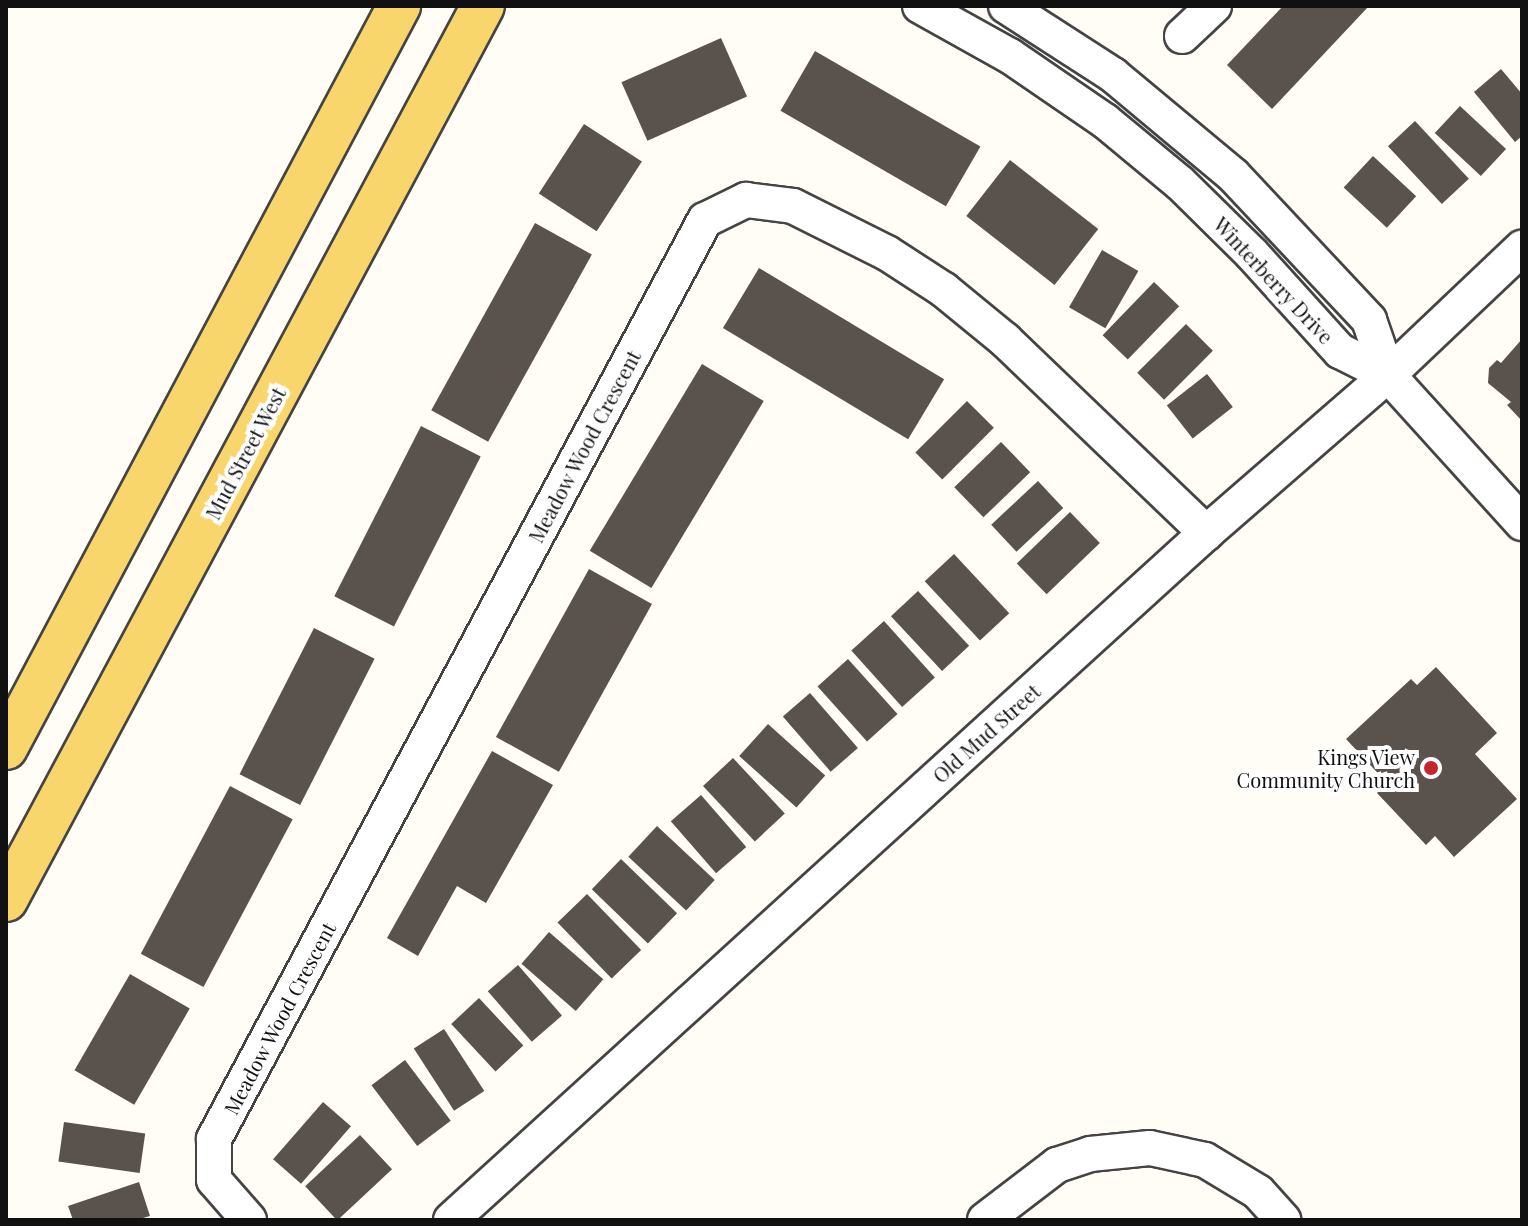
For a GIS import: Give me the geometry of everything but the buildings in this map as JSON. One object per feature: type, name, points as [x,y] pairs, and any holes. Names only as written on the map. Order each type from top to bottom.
[{"type":"main road","points":[[6,748],[399,6]]},
{"type":"main road","name":"Mud Street West","points":[[6,900],[483,6]]},
{"type":"street","name":"Winterberry Drive","points":[[920,6],[1010,56],[1105,121],[1180,183],[1252,254],[1340,351],[1388,375]]},
{"type":"street","name":"Winterberry Drive","points":[[1006,6],[1113,75],[1233,175],[1369,320],[1388,375]]},
{"type":"street","points":[[1182,36],[1214,6]]},
{"type":"street","name":"Meadow Wood Crescent","points":[[249,1220],[214,1180],[214,1139],[705,220],[746,200],[793,206],[887,253],[944,290],[1005,340],[1206,533]]},
{"type":"street","name":"Old Mud Street","points":[[451,1220],[1206,533],[1388,375],[1522,248]]},
{"type":"street","points":[[1388,375],[1522,523]]},
{"type":"street","points":[[985,1220],[1057,1165],[1090,1154],[1150,1148],[1205,1160],[1258,1192],[1283,1220]]},
{"type":"place","name":"Kings View Community Church","points":[[1431,768]]}]
